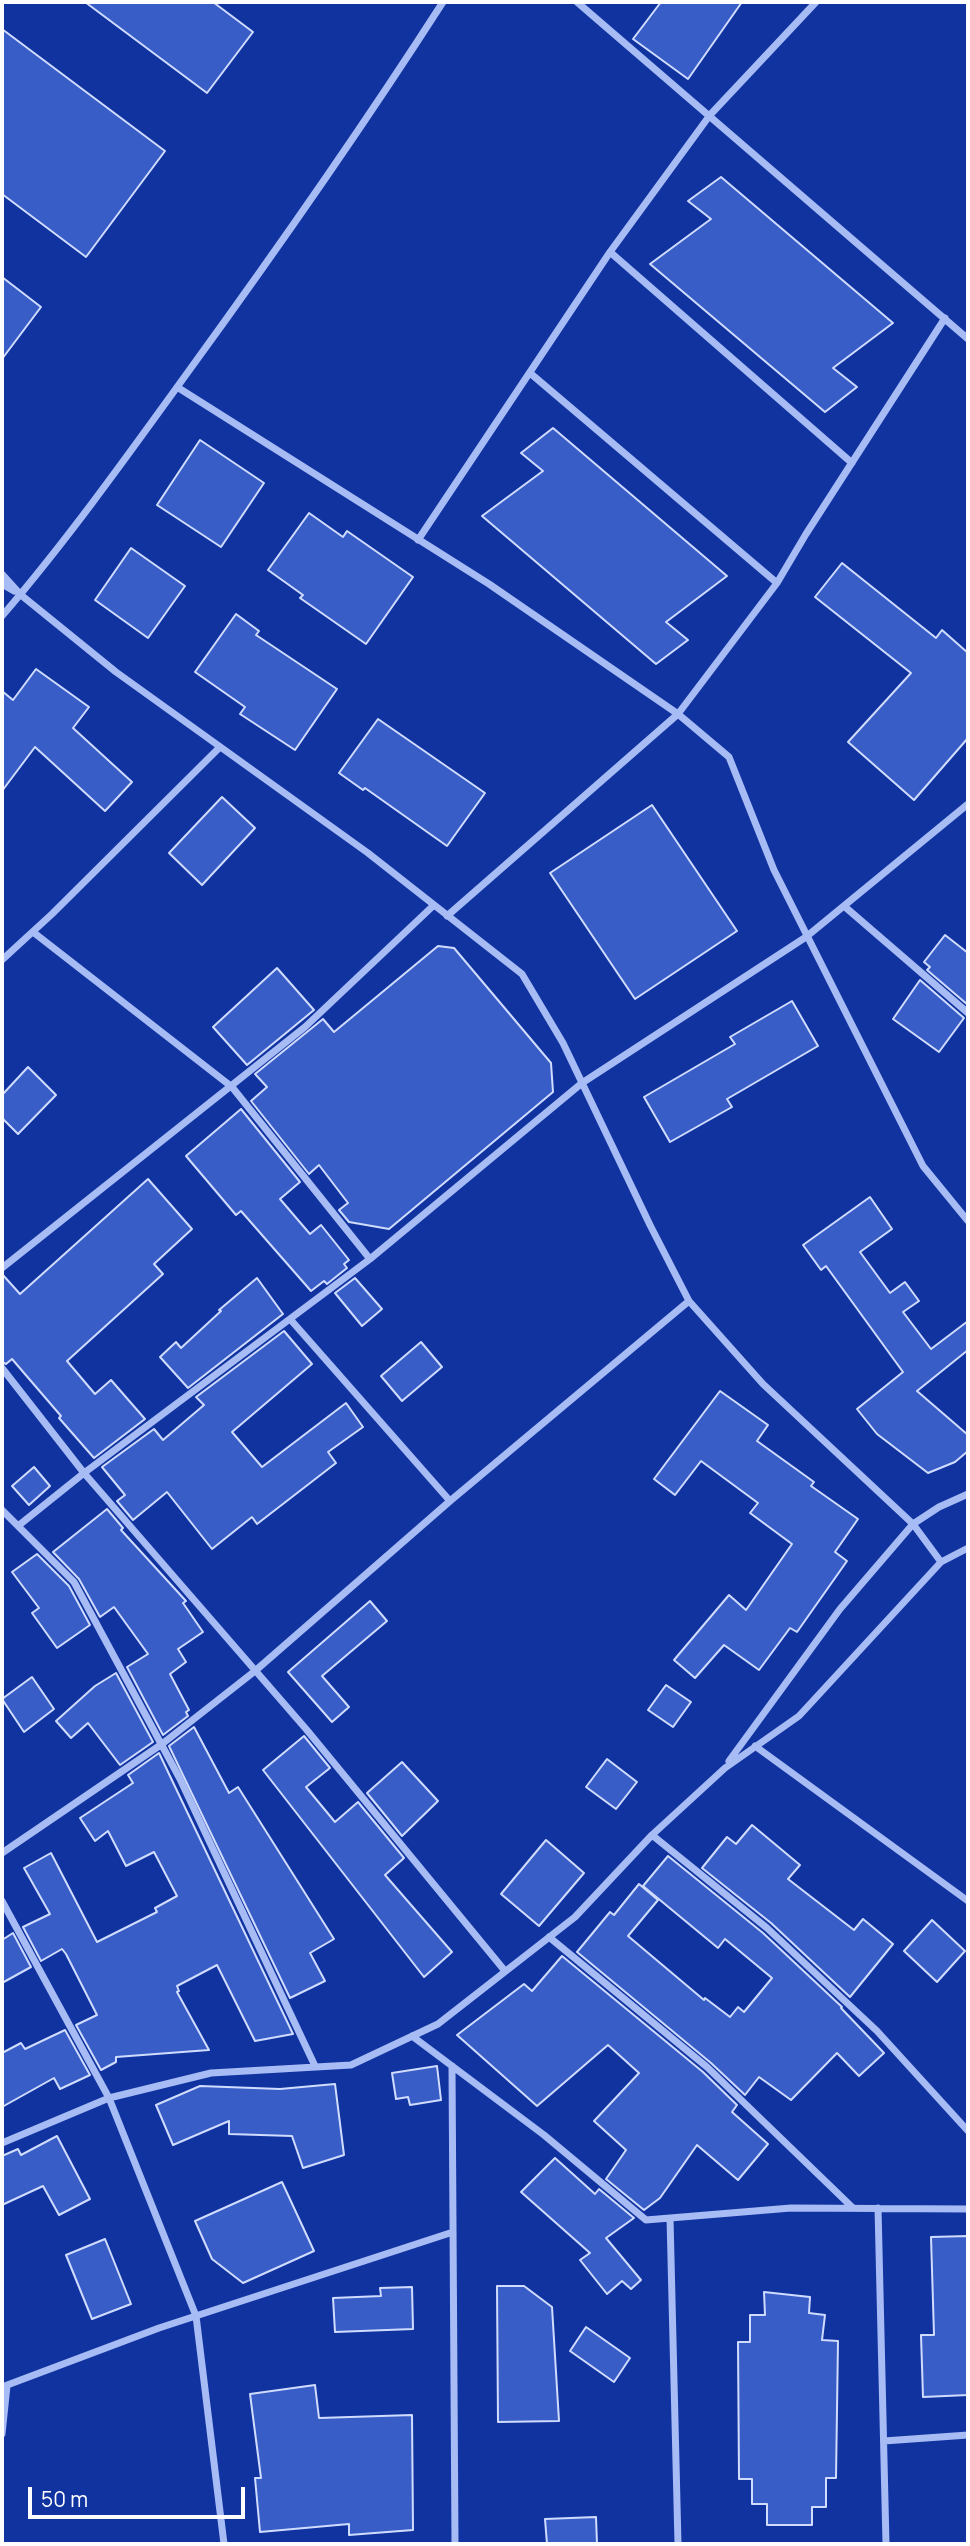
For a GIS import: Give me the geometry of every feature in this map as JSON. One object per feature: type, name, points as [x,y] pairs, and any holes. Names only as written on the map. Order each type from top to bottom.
[{"type":"street","points":[[2,617],[89,509],[254,281],[443,2]]},
{"type":"street","points":[[578,2],[968,339]]},
{"type":"street","points":[[418,540],[610,252],[710,115],[816,2]]},
{"type":"street","points":[[610,252],[852,463]]},
{"type":"street","points":[[447,916],[678,713],[777,583],[945,318]]},
{"type":"street","points":[[530,373],[777,583]]},
{"type":"street","points":[[177,387],[489,584],[678,713],[729,757],[774,870],[923,1166],[968,1220]]},
{"type":"street","points":[[2,574],[20,594],[116,672],[368,853],[522,974],[563,1042],[689,1301],[763,1384],[913,1524],[940,1562]]},
{"type":"street","points":[[2,584],[20,594]]},
{"type":"street","points":[[2,960],[220,747]]},
{"type":"street","points":[[18,1526],[84,1473],[370,1259],[582,1083],[806,937],[968,804]]},
{"type":"street","points":[[2,1268],[305,1027],[434,905]]},
{"type":"street","points":[[844,906],[968,1013]]},
{"type":"street","points":[[33,932],[232,1087],[370,1259]]},
{"type":"street","points":[[2,1853],[162,1744],[255,1671],[450,1501],[689,1301]]},
{"type":"street","points":[[290,1319],[450,1501]]},
{"type":"street","points":[[2,1368],[84,1473],[255,1671],[505,1971]]},
{"type":"street","points":[[724,1768],[840,1609],[913,1524],[939,1507],[968,1494]]},
{"type":"street","points":[[2,1510],[74,1582],[162,1744],[315,2066]]},
{"type":"street","points":[[2,2143],[109,2098],[211,2073],[351,2065],[438,2024],[575,1917],[652,1835],[724,1768],[799,1716],[940,1562],[968,1548]]},
{"type":"street","points":[[755,1746],[968,1901]]},
{"type":"street","points":[[652,1835],[797,1956],[877,2031],[968,2131]]},
{"type":"street","points":[[2,1901],[109,2098],[196,2316],[225,2544]]},
{"type":"street","points":[[548,1937],[707,2067],[853,2208]]},
{"type":"street","points":[[412,2036],[544,2135],[646,2220],[791,2208],[968,2209]]},
{"type":"street","points":[[452,2066],[455,2544]]},
{"type":"street","points":[[878,2208],[886,2544]]},
{"type":"street","points":[[670,2218],[678,2544]]},
{"type":"street","points":[[2,2434],[4,2386],[196,2316],[453,2232]]},
{"type":"street","points":[[884,2441],[968,2435]]},
{"type":"building","points":[[85,2],[213,2],[253,32],[207,93]]},
{"type":"building","points":[[661,2],[742,2],[688,79],[633,39]]},
{"type":"building","points":[[2,29],[165,151],[86,257],[2,194]]},
{"type":"building","points":[[721,177],[893,323],[833,368],[857,387],[825,412],[650,264],[711,219],[688,201]]},
{"type":"building","points":[[2,277],[41,307],[2,359]]},
{"type":"building","points":[[553,428],[727,576],[666,622],[688,640],[656,664],[482,516],[543,471],[521,453]]},
{"type":"building","points":[[200,440],[264,483],[221,547],[157,505]]},
{"type":"building","points":[[309,513],[343,537],[347,531],[413,577],[366,644],[300,598],[303,595],[268,570]]},
{"type":"building","points":[[131,548],[185,586],[148,638],[95,600]]},
{"type":"building","points":[[842,563],[936,638],[942,630],[968,653],[968,738],[914,800],[848,742],[911,673],[815,597]]},
{"type":"building","points":[[236,614],[259,631],[256,635],[337,689],[295,750],[240,714],[245,707],[195,672]]},
{"type":"building","points":[[36,669],[89,707],[73,728],[132,782],[105,811],[35,747],[2,791],[2,691],[13,700]]},
{"type":"building","points":[[378,719],[485,793],[447,846],[365,788],[363,790],[339,773]]},
{"type":"building","points":[[222,797],[255,828],[202,885],[169,853]]},
{"type":"building","points":[[652,805],[737,931],[635,999],[550,873]]},
{"type":"building","points":[[945,935],[968,953],[968,1005],[927,970],[930,967],[924,962]]},
{"type":"building","points":[[438,946],[454,948],[551,1063],[553,1092],[389,1229],[349,1222],[339,1210],[348,1203],[319,1165],[309,1174],[251,1101],[267,1087],[255,1074],[323,1019],[334,1032]]},
{"type":"building","points":[[277,968],[314,1010],[247,1065],[213,1027]]},
{"type":"building","points":[[920,980],[964,1018],[939,1052],[893,1019]]},
{"type":"building","points":[[792,1001],[818,1046],[727,1099],[732,1107],[670,1142],[644,1097],[735,1044],[730,1037]]},
{"type":"building","points":[[28,1067],[56,1095],[18,1134],[2,1118],[2,1095]]},
{"type":"building","points":[[241,1109],[300,1182],[280,1199],[310,1234],[321,1225],[349,1260],[344,1264],[347,1268],[327,1284],[324,1281],[311,1291],[241,1211],[236,1215],[186,1156]]},
{"type":"building","points":[[148,1179],[192,1229],[154,1264],[163,1274],[67,1361],[95,1394],[111,1380],[145,1419],[94,1458],[12,1359],[6,1364],[2,1362],[2,1274],[20,1294]]},
{"type":"building","points":[[870,1197],[892,1229],[860,1252],[890,1293],[905,1282],[919,1301],[903,1312],[931,1349],[968,1321],[968,1350],[917,1391],[968,1435],[968,1451],[955,1462],[928,1473],[877,1434],[857,1409],[903,1372],[826,1266],[821,1270],[803,1245]]},
{"type":"building","points":[[257,1278],[283,1314],[188,1388],[160,1357],[176,1342],[181,1348],[221,1311],[219,1310]]},
{"type":"building","points":[[355,1278],[382,1309],[362,1326],[335,1293]]},
{"type":"building","points":[[284,1331],[312,1364],[232,1432],[262,1467],[346,1403],[363,1427],[328,1452],[336,1463],[257,1524],[252,1517],[212,1549],[167,1492],[133,1520],[117,1501],[125,1495],[102,1467],[154,1429],[163,1440],[204,1405],[196,1397]]},
{"type":"building","points":[[421,1342],[442,1367],[402,1401],[381,1376]]},
{"type":"building","points":[[720,1391],[768,1425],[757,1441],[814,1482],[811,1486],[858,1519],[835,1552],[847,1561],[797,1632],[790,1628],[759,1670],[724,1645],[695,1678],[674,1660],[729,1595],[746,1610],[792,1544],[750,1513],[758,1503],[701,1461],[675,1495],[654,1479]]},
{"type":"building","points":[[34,1467],[50,1486],[29,1505],[12,1486]]},
{"type":"building","points":[[107,1509],[123,1528],[121,1530],[186,1601],[183,1603],[203,1632],[178,1649],[186,1662],[170,1674],[189,1710],[186,1712],[188,1716],[163,1735],[127,1667],[148,1654],[114,1607],[100,1617],[79,1579],[53,1552]]},
{"type":"building","points":[[37,1554],[69,1586],[90,1625],[57,1648],[32,1613],[39,1608],[12,1572]]},
{"type":"building","points":[[370,1601],[387,1621],[322,1676],[349,1707],[332,1722],[288,1672]]},
{"type":"building","points":[[116,1673],[153,1742],[120,1765],[88,1723],[71,1738],[56,1721],[95,1686]]},
{"type":"building","points":[[32,1677],[54,1709],[24,1732],[2,1699]]},
{"type":"building","points":[[666,1685],[691,1702],[673,1727],[648,1710]]},
{"type":"building","points":[[194,1727],[229,1793],[238,1787],[334,1939],[310,1953],[325,1981],[290,1998],[169,1746]]},
{"type":"building","points":[[304,1736],[330,1768],[306,1787],[335,1822],[358,1802],[404,1858],[385,1875],[452,1952],[424,1977],[263,1770]]},
{"type":"building","points":[[159,1753],[293,2034],[255,2041],[217,1965],[177,1986],[177,1992],[209,2050],[116,2057],[116,2062],[101,2070],[76,2025],[97,2015],[66,1954],[62,1949],[41,1961],[23,1927],[50,1914],[24,1868],[51,1853],[97,1942],[157,1912],[155,1908],[177,1896],[154,1852],[126,1866],[108,1831],[95,1841],[80,1818],[133,1783],[128,1775]]},
{"type":"building","points":[[607,1759],[637,1782],[616,1809],[586,1787]]},
{"type":"building","points":[[402,1762],[438,1801],[402,1836],[367,1793]]},
{"type":"building","points":[[752,1825],[800,1865],[788,1879],[854,1930],[863,1919],[893,1944],[850,1997],[771,1923],[702,1868],[727,1837],[736,1844]]},
{"type":"building","points":[[546,1840],[584,1873],[539,1926],[501,1894]]},
{"type":"building","points":[[668,1856],[763,1933],[842,2007],[884,2053],[859,2076],[837,2053],[791,2100],[759,2077],[745,2095],[711,2063],[577,1952],[610,1912],[614,1915],[639,1884],[658,1900],[628,1936],[704,2000],[705,1998],[730,2017],[738,2007],[744,2012],[772,1978],[725,1939],[718,1948],[643,1886]]},
{"type":"building","points":[[932,1920],[965,1951],[937,1982],[904,1951]]},
{"type":"building","points":[[13,1933],[31,1967],[2,1983],[2,1940]]},
{"type":"building","points":[[562,1956],[703,2072],[737,2105],[732,2112],[768,2144],[738,2180],[697,2145],[660,2198],[644,2210],[606,2179],[626,2150],[594,2121],[639,2073],[608,2045],[537,2106],[457,2035],[524,1984],[532,1991]]},
{"type":"building","points":[[65,2030],[90,2075],[60,2089],[54,2078],[2,2107],[2,2053],[21,2043],[25,2049]]},
{"type":"building","points":[[437,2066],[441,2100],[410,2105],[408,2097],[396,2099],[392,2073]]},
{"type":"building","points":[[335,2084],[344,2155],[303,2168],[292,2136],[229,2134],[229,2121],[173,2145],[156,2105],[200,2086],[280,2089]]},
{"type":"building","points":[[57,2136],[90,2199],[59,2215],[43,2186],[2,2205],[2,2156],[18,2149],[21,2155]]},
{"type":"building","points":[[555,2158],[595,2194],[599,2189],[634,2218],[606,2238],[641,2280],[631,2289],[622,2281],[607,2294],[580,2260],[590,2253],[521,2192]]},
{"type":"building","points":[[282,2182],[314,2251],[243,2283],[212,2259],[195,2221]]},
{"type":"building","points":[[968,2236],[968,2395],[923,2397],[921,2335],[934,2335],[931,2237]]},
{"type":"building","points":[[105,2239],[131,2304],[92,2319],[66,2255]]},
{"type":"building","points":[[497,2286],[524,2286],[552,2307],[559,2421],[498,2422]]},
{"type":"building","points":[[412,2287],[413,2329],[335,2332],[333,2298],[381,2296],[380,2288]]},
{"type":"building","points":[[764,2292],[810,2297],[809,2313],[825,2315],[822,2340],[838,2341],[836,2478],[826,2478],[826,2507],[812,2507],[812,2525],[767,2525],[767,2504],[752,2504],[752,2479],[739,2479],[738,2342],[750,2342],[750,2315],[765,2315]]},
{"type":"building","points":[[586,2327],[630,2358],[614,2382],[570,2351]]},
{"type":"building","points":[[315,2385],[319,2418],[412,2415],[413,2530],[349,2535],[349,2524],[260,2532],[255,2478],[261,2478],[250,2394]]},
{"type":"building","points":[[596,2517],[597,2544],[547,2544],[545,2519]]}]
